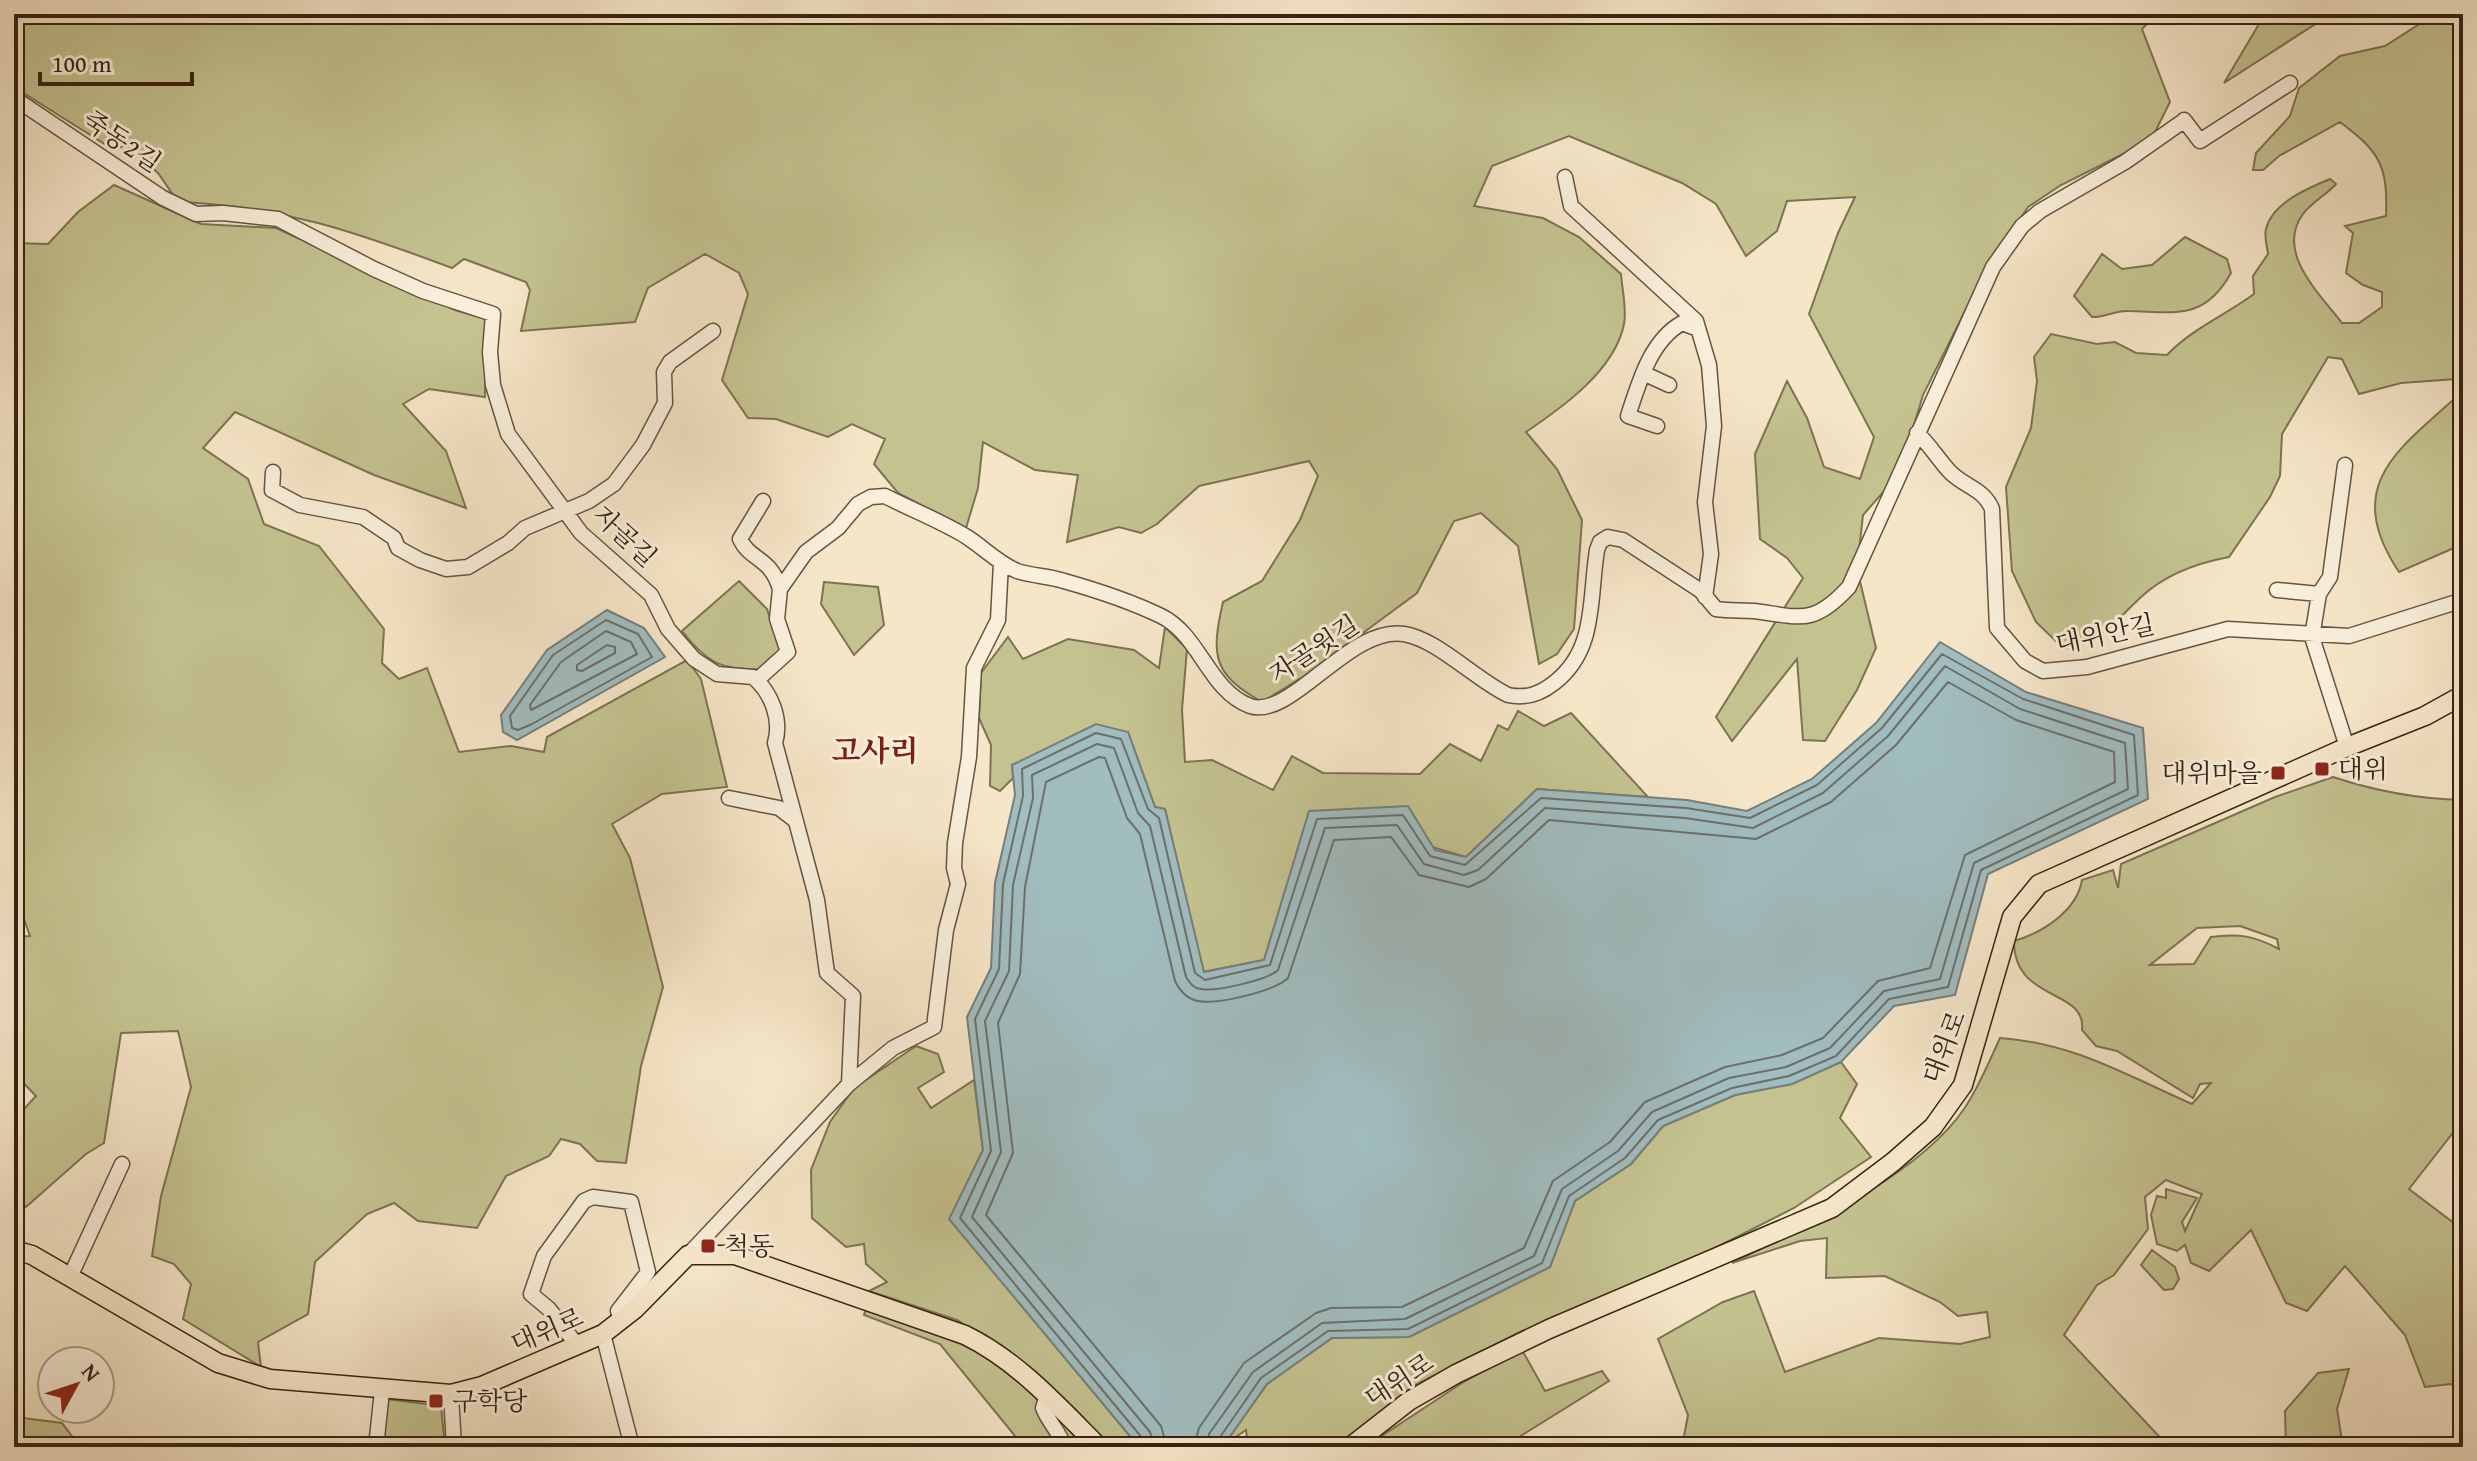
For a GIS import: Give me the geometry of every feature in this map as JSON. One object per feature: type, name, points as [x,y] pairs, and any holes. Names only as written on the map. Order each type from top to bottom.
[{"type":"main road","name":"대위로","points":[[1350,1447],[1409,1401],[1456,1374],[1549,1329],[1832,1208],[1933,1127],[1963,1085],[2012,917],[2039,884],[2347,747],[2425,716],[2463,695]]},
{"type":"main road","name":"대위로","points":[[14,1250],[32,1255],[218,1363],[270,1379],[382,1391],[451,1394],[482,1386],[603,1334],[635,1309],[688,1255]]},
{"type":"main road","points":[[688,1255],[735,1255],[965,1335],[1005,1358],[1099,1447]]},
{"type":"street","points":[[1917,433],[1993,267],[2022,226],[2183,121],[2200,141],[2290,83]]},
{"type":"street","name":"죽동2길","points":[[14,98],[163,198]]},
{"type":"street","points":[[1565,177],[1571,206],[1687,313],[1698,329],[1709,365],[1714,426],[1705,502],[1711,554],[1705,597]]},
{"type":"street","name":"자골길","points":[[163,198],[196,214],[223,213],[278,219],[423,291],[493,314],[490,352],[501,417],[508,434],[581,533],[640,582],[668,629],[694,659],[717,674],[736,673],[757,680]]},
{"type":"street","points":[[1657,426],[1628,416],[1643,373],[1667,331],[1682,323],[1698,329]]},
{"type":"street","points":[[273,472],[272,490],[300,505],[363,517],[394,538],[398,548],[446,569],[468,567],[508,543],[525,528],[589,501],[614,484],[633,461],[665,403],[664,372],[670,362],[713,331]]},
{"type":"street","points":[[1643,373],[1669,385]]},
{"type":"street","name":"자골윗길","points":[[780,589],[806,552],[838,528],[858,504],[871,497],[885,496],[965,536],[1001,563],[1040,577],[1063,580],[1163,617],[1180,630],[1236,698],[1251,706],[1265,707],[1286,697],[1368,639],[1384,633],[1406,634],[1431,645],[1508,695],[1520,698],[1535,695],[1577,662],[1588,630],[1597,550],[1600,542],[1608,537],[1623,540],[1701,591],[1716,609],[1799,616],[1826,611],[1849,587],[1865,557],[1917,433]]},
{"type":"street","name":"대위안길","points":[[1917,433],[1938,453],[1949,470],[1987,497],[1992,509],[1997,628],[2025,661],[2043,671],[2087,667],[2228,629],[2312,637],[2349,636],[2463,600]]},
{"type":"street","points":[[2345,465],[2330,577],[2319,594],[2312,637],[2347,747]]},
{"type":"street","points":[[763,501],[740,539],[744,548],[766,561],[775,573],[780,589],[777,619],[788,652],[757,680],[771,696],[778,733],[775,743],[817,900],[827,973],[853,996],[849,1084]]},
{"type":"street","points":[[688,1255],[849,1084],[893,1048],[934,1027],[946,930],[958,884],[954,868],[955,843],[969,757],[974,668],[998,620],[1001,563]]},
{"type":"street","points":[[2277,590],[2319,594]]},
{"type":"street","points":[[729,798],[779,808],[796,821]]},
{"type":"street","points":[[70,1277],[122,1164]]},
{"type":"street","points":[[577,1345],[549,1309],[531,1294],[544,1256],[584,1201],[593,1197],[631,1202],[648,1272],[618,1311],[621,1319]]},
{"type":"street","points":[[603,1334],[632,1447]]},
{"type":"street","points":[[376,1447],[382,1391]]},
{"type":"street","points":[[451,1394],[454,1447]]},
{"type":"street","points":[[1047,1395],[1043,1408],[1049,1423],[1059,1432],[1064,1447]]},
{"type":"shaded area","points":[[14,14],[2157,14],[2142,29],[2170,102],[2151,140],[2061,185],[2028,207],[1983,275],[1923,395],[1910,438],[1886,489],[1863,515],[1857,569],[1876,648],[1857,690],[1825,741],[1803,740],[1797,659],[1732,741],[1716,717],[1803,578],[1787,558],[1760,539],[1755,454],[1787,381],[1807,418],[1824,467],[1860,479],[1874,437],[1809,314],[1838,233],[1855,197],[1787,201],[1777,231],[1746,256],[1716,204],[1682,183],[1569,136],[1492,166],[1474,206],[1543,218],[1579,237],[1621,274],[1625,318],[1619,341],[1610,357],[1586,386],[1526,432],[1557,469],[1582,520],[1574,629],[1557,654],[1539,664],[1518,546],[1481,513],[1454,521],[1417,593],[1306,675],[1262,702],[1233,682],[1219,661],[1219,620],[1223,602],[1262,581],[1300,520],[1318,476],[1309,461],[1199,486],[1157,524],[1141,533],[1119,527],[1067,542],[1078,475],[1035,470],[983,442],[978,488],[966,528],[898,493],[874,464],[885,439],[852,424],[828,437],[776,419],[748,418],[722,380],[748,294],[739,273],[705,254],[648,288],[635,322],[521,331],[530,290],[526,282],[464,259],[452,268],[351,232],[285,215],[178,202],[158,173],[126,145],[114,150],[14,87]]},
{"type":"shaded area","points":[[2265,14],[2331,14],[2224,83]]},
{"type":"shaded area","points":[[2435,14],[2463,14],[2463,389],[2456,379],[2401,383],[2359,394],[2342,359],[2328,357],[2282,434],[2280,476],[2270,497],[2229,557],[2170,577],[2149,590],[2098,636],[2064,649],[2036,622],[2012,571],[2006,487],[2031,428],[2037,381],[2034,357],[2051,334],[2097,344],[2115,342],[2136,353],[2167,355],[2198,330],[2254,294],[2253,276],[2268,254],[2265,235],[2275,211],[2292,198],[2330,179],[2336,184],[2306,210],[2296,228],[2294,243],[2303,272],[2342,323],[2359,323],[2382,307],[2382,292],[2363,285],[2346,273],[2353,233],[2345,226],[2386,216],[2383,172],[2373,152],[2340,122],[2279,156],[2263,170],[2253,170],[2256,153],[2290,116],[2299,88],[2340,56],[2385,46]]},
{"type":"shaded area","points":[[114,185],[201,224],[276,228],[455,310],[486,319],[485,397],[429,389],[403,404],[446,451],[466,508],[374,475],[235,412],[203,448],[248,479],[264,524],[319,546],[384,629],[382,663],[399,679],[427,668],[459,752],[511,746],[544,752],[547,737],[687,660],[701,679],[727,787],[662,794],[612,824],[630,858],[663,987],[641,1066],[626,1163],[597,1161],[580,1144],[561,1139],[549,1156],[506,1176],[477,1228],[418,1221],[394,1203],[367,1214],[315,1262],[308,1314],[258,1342],[261,1367],[183,1319],[191,1284],[174,1264],[152,1256],[161,1196],[191,1087],[178,1031],[121,1033],[104,1143],[86,1154],[26,1207],[14,1197],[14,1120],[36,1096],[14,1073],[14,937],[30,936],[15,894],[20,851],[14,845],[14,243],[48,244],[78,212]]},
{"type":"shaded area","points":[[2185,237],[2227,259],[2231,273],[2221,288],[2199,306],[2175,312],[2123,311],[2092,317],[2074,296],[2102,254],[2122,269],[2152,265]]},
{"type":"shaded area","points":[[2463,391],[2463,544],[2399,572],[2382,541],[2375,514],[2377,491],[2386,470],[2400,450]]},
{"type":"shaded area","points":[[739,581],[767,609],[781,651],[769,669],[741,669],[719,664],[701,652],[682,631]]},
{"type":"shaded area","points":[[824,582],[878,587],[884,625],[854,655],[821,604]]},
{"type":"shaded area","points":[[1165,627],[1187,649],[1182,710],[1185,762],[1212,760],[1273,790],[1292,756],[1323,773],[1420,774],[1450,744],[1481,761],[1498,725],[1508,730],[1518,711],[1544,726],[1571,713],[1648,797],[1537,789],[1466,857],[1310,811],[1264,960],[1203,972],[1165,809],[1155,807],[1128,732],[1012,765],[1013,778],[1000,791],[990,786],[991,745],[979,718],[981,673],[1008,637],[1023,659],[1068,639],[1134,650],[1159,668]]},
{"type":"shaded area","points":[[2333,777],[2397,793],[2463,800],[2463,1154],[2452,1134],[2409,1189],[2463,1230],[2463,1393],[2451,1384],[2425,1387],[2405,1335],[2345,1266],[2307,1311],[2286,1303],[2251,1230],[2209,1271],[2191,1263],[2185,1245],[2177,1251],[2157,1244],[2151,1215],[2157,1196],[2166,1198],[2166,1189],[2197,1198],[2182,1222],[2185,1231],[2202,1194],[2166,1180],[2145,1197],[2148,1229],[2114,1275],[2097,1285],[2064,1335],[2169,1447],[1682,1447],[1688,1415],[1658,1339],[1723,1302],[1754,1291],[1785,1372],[1879,1338],[1960,1344],[1990,1337],[1987,1312],[1958,1316],[1940,1302],[1885,1276],[1826,1278],[1827,1238],[1800,1241],[1732,1263],[1858,1198],[1918,1157],[1944,1134],[1964,1109],[2000,1038],[2075,1053],[2192,1104],[2211,1083],[2200,1084],[2193,1098],[2117,1051],[2096,1046],[2082,1030],[2081,1017],[2073,1007],[2025,975],[2017,961],[2014,941],[2047,926],[2066,911],[2082,880],[2113,870],[2118,888],[2121,864],[2275,797]],"holes":[[[2240,926],[2277,939],[2279,949],[2246,937],[2211,937],[2194,964],[2150,965],[2197,928]]]},
{"type":"shaded area","points":[[916,1046],[938,1054],[944,1072],[918,1088],[931,1108],[974,1080],[983,1150],[950,1219],[1139,1447],[1112,1447],[1032,1370],[957,1320],[869,1291],[887,1282],[866,1264],[864,1244],[846,1247],[812,1218],[811,1170],[830,1122],[854,1088]]},
{"type":"shaded area","points":[[1841,1062],[1857,1084],[1840,1118],[1871,1157],[1794,1208],[1709,1251],[1520,1332],[1413,1386],[1339,1447],[1248,1447],[1246,1430],[1224,1445],[1267,1384],[1332,1338],[1409,1337],[1550,1267],[1575,1201],[1631,1164],[1663,1126],[1735,1095],[1792,1084]]},
{"type":"shaded area","points":[[2152,1250],[2175,1267],[2179,1279],[2173,1289],[2164,1290],[2141,1265]]},
{"type":"shaded area","points":[[867,1306],[989,1355],[1089,1447],[1024,1447],[940,1344],[864,1315]]},
{"type":"shaded area","points":[[1522,1350],[1545,1391],[1602,1371],[1609,1381],[1503,1447],[1365,1447],[1465,1381]]},
{"type":"shaded area","points":[[2349,1369],[2337,1409],[2343,1447],[2286,1447],[2285,1411],[2318,1373]]},
{"type":"shaded area","points":[[387,1399],[441,1406],[445,1447],[382,1447]]},
{"type":"shaded area","points":[[23,1418],[36,1420],[36,1425],[64,1425],[80,1447],[14,1447],[14,1424]]},
{"type":"water","points":[[607,610],[644,628],[665,657],[517,740],[503,732],[501,715],[547,650]]},
{"type":"water","points":[[1940,642],[2026,692],[2143,728],[2148,799],[1988,874],[1955,995],[1894,1006],[1841,1062],[1792,1084],[1735,1095],[1663,1126],[1631,1164],[1575,1201],[1550,1267],[1409,1337],[1332,1338],[1267,1384],[1224,1445],[1139,1447],[949,1219],[983,1150],[967,1017],[991,968],[995,883],[1015,795],[1012,765],[1096,724],[1128,732],[1155,807],[1165,809],[1204,972],[1264,960],[1309,811],[1408,806],[1435,850],[1466,857],[1537,789],[1687,800],[1747,811],[1812,779],[1876,723]]},
{"type":"place","name":"대위","points":[[2322,769]]},
{"type":"place","name":"대위마을","points":[[2278,773]]},
{"type":"place","name":"척동","points":[[708,1246]]},
{"type":"place","name":"구학당","points":[[436,1401]]},
{"type":"district","name":"고사리","points":[[875,751]]}]
